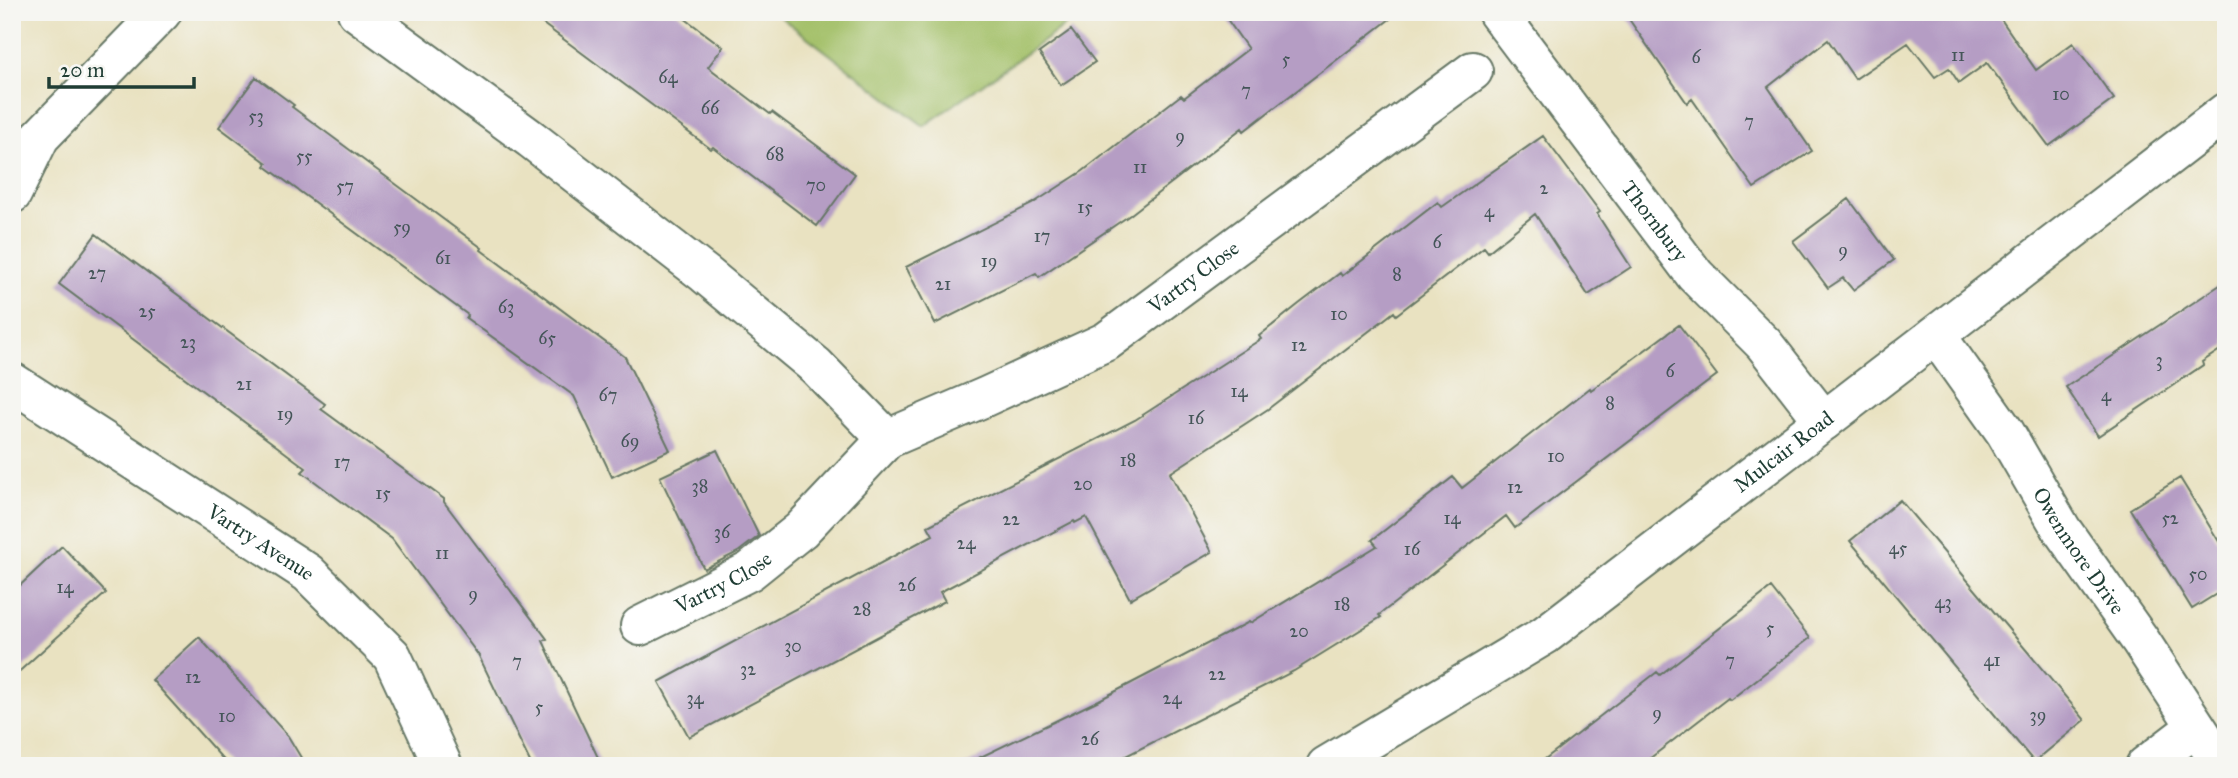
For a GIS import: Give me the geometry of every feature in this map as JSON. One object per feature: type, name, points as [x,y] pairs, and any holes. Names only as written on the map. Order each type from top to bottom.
[{"type":"street","points":[[12,194],[40,137],[162,12]]},
{"type":"street","points":[[357,12],[531,139],[705,274],[816,366],[887,439]]},
{"type":"street","name":"Thornbury","points":[[1497,12],[1695,275],[1764,344],[1824,421]]},
{"type":"street","name":"Vartry Close","points":[[640,626],[750,571],[801,530],[887,439],[1107,341],[1473,71]]},
{"type":"street","name":"Mulcair Road","points":[[1326,766],[1545,635],[2226,112]]},
{"type":"street","name":"Owenmore Drive","points":[[1936,335],[2005,432],[2062,530],[2140,640],[2222,766]]},
{"type":"street","name":"Vartry Avenue","points":[[12,382],[308,573],[391,656],[443,766]]},
{"type":"street","points":[[2145,766],[2196,727]]},
{"type":"green space","points":[[774,12],[1084,12],[924,126]]},
{"type":"building","points":[[527,12],[676,12],[723,47],[708,67],[855,174],[817,226]]},
{"type":"building","points":[[1222,12],[1399,12],[1130,215],[1039,277],[1036,273],[935,324],[906,267],[1032,204],[1083,171],[1181,95],[1184,98],[1248,49]]},
{"type":"building","points":[[1624,12],[1996,12],[2036,70],[2073,43],[2114,99],[2049,146],[1987,63],[1959,83],[1949,68],[1935,77],[1908,43],[1855,79],[1828,40],[1768,87],[1812,151],[1754,188],[1692,99],[1687,103]]},
{"type":"building","points":[[1071,30],[1095,62],[1061,85],[1039,53]]},
{"type":"building","points":[[256,77],[294,105],[292,107],[625,357],[670,450],[612,477],[574,396],[265,166],[267,163],[219,127]]},
{"type":"building","points":[[1543,136],[1600,212],[1597,214],[1631,267],[1588,295],[1535,214],[1488,252],[1484,247],[1396,315],[1394,312],[1268,409],[1170,473],[1212,552],[1130,599],[1086,517],[1075,523],[1074,521],[940,592],[945,601],[689,737],[659,682],[933,535],[928,526],[1135,420],[1261,339],[1259,336],[1299,304],[1340,273],[1342,276],[1438,202],[1442,207]]},
{"type":"building","points":[[1849,199],[1894,260],[1853,290],[1843,278],[1828,288],[1793,241]]},
{"type":"building","points":[[96,234],[325,404],[321,409],[444,499],[547,639],[543,641],[602,766],[532,766],[479,656],[392,539],[302,472],[306,468],[59,284]]},
{"type":"building","points":[[2226,281],[2226,346],[2202,362],[2203,365],[2098,436],[2066,387]]},
{"type":"building","points":[[1679,325],[1717,375],[1515,528],[1506,516],[1379,615],[1381,617],[1294,671],[1106,766],[962,766],[1250,623],[1377,546],[1372,540],[1453,477],[1462,488],[1590,388],[1591,390]]},
{"type":"building","points":[[717,450],[759,536],[738,552],[704,569],[660,477]]},
{"type":"building","points":[[2180,478],[2226,553],[2226,588],[2192,609],[2130,509]]},
{"type":"building","points":[[1900,500],[2085,720],[2034,762],[1850,541]]},
{"type":"building","points":[[62,546],[106,593],[12,678],[12,593]]},
{"type":"building","points":[[1771,588],[1810,638],[1730,700],[1728,698],[1640,766],[1536,766],[1657,672],[1660,675]]},
{"type":"building","points":[[199,637],[288,736],[306,766],[229,766],[152,680]]}]
